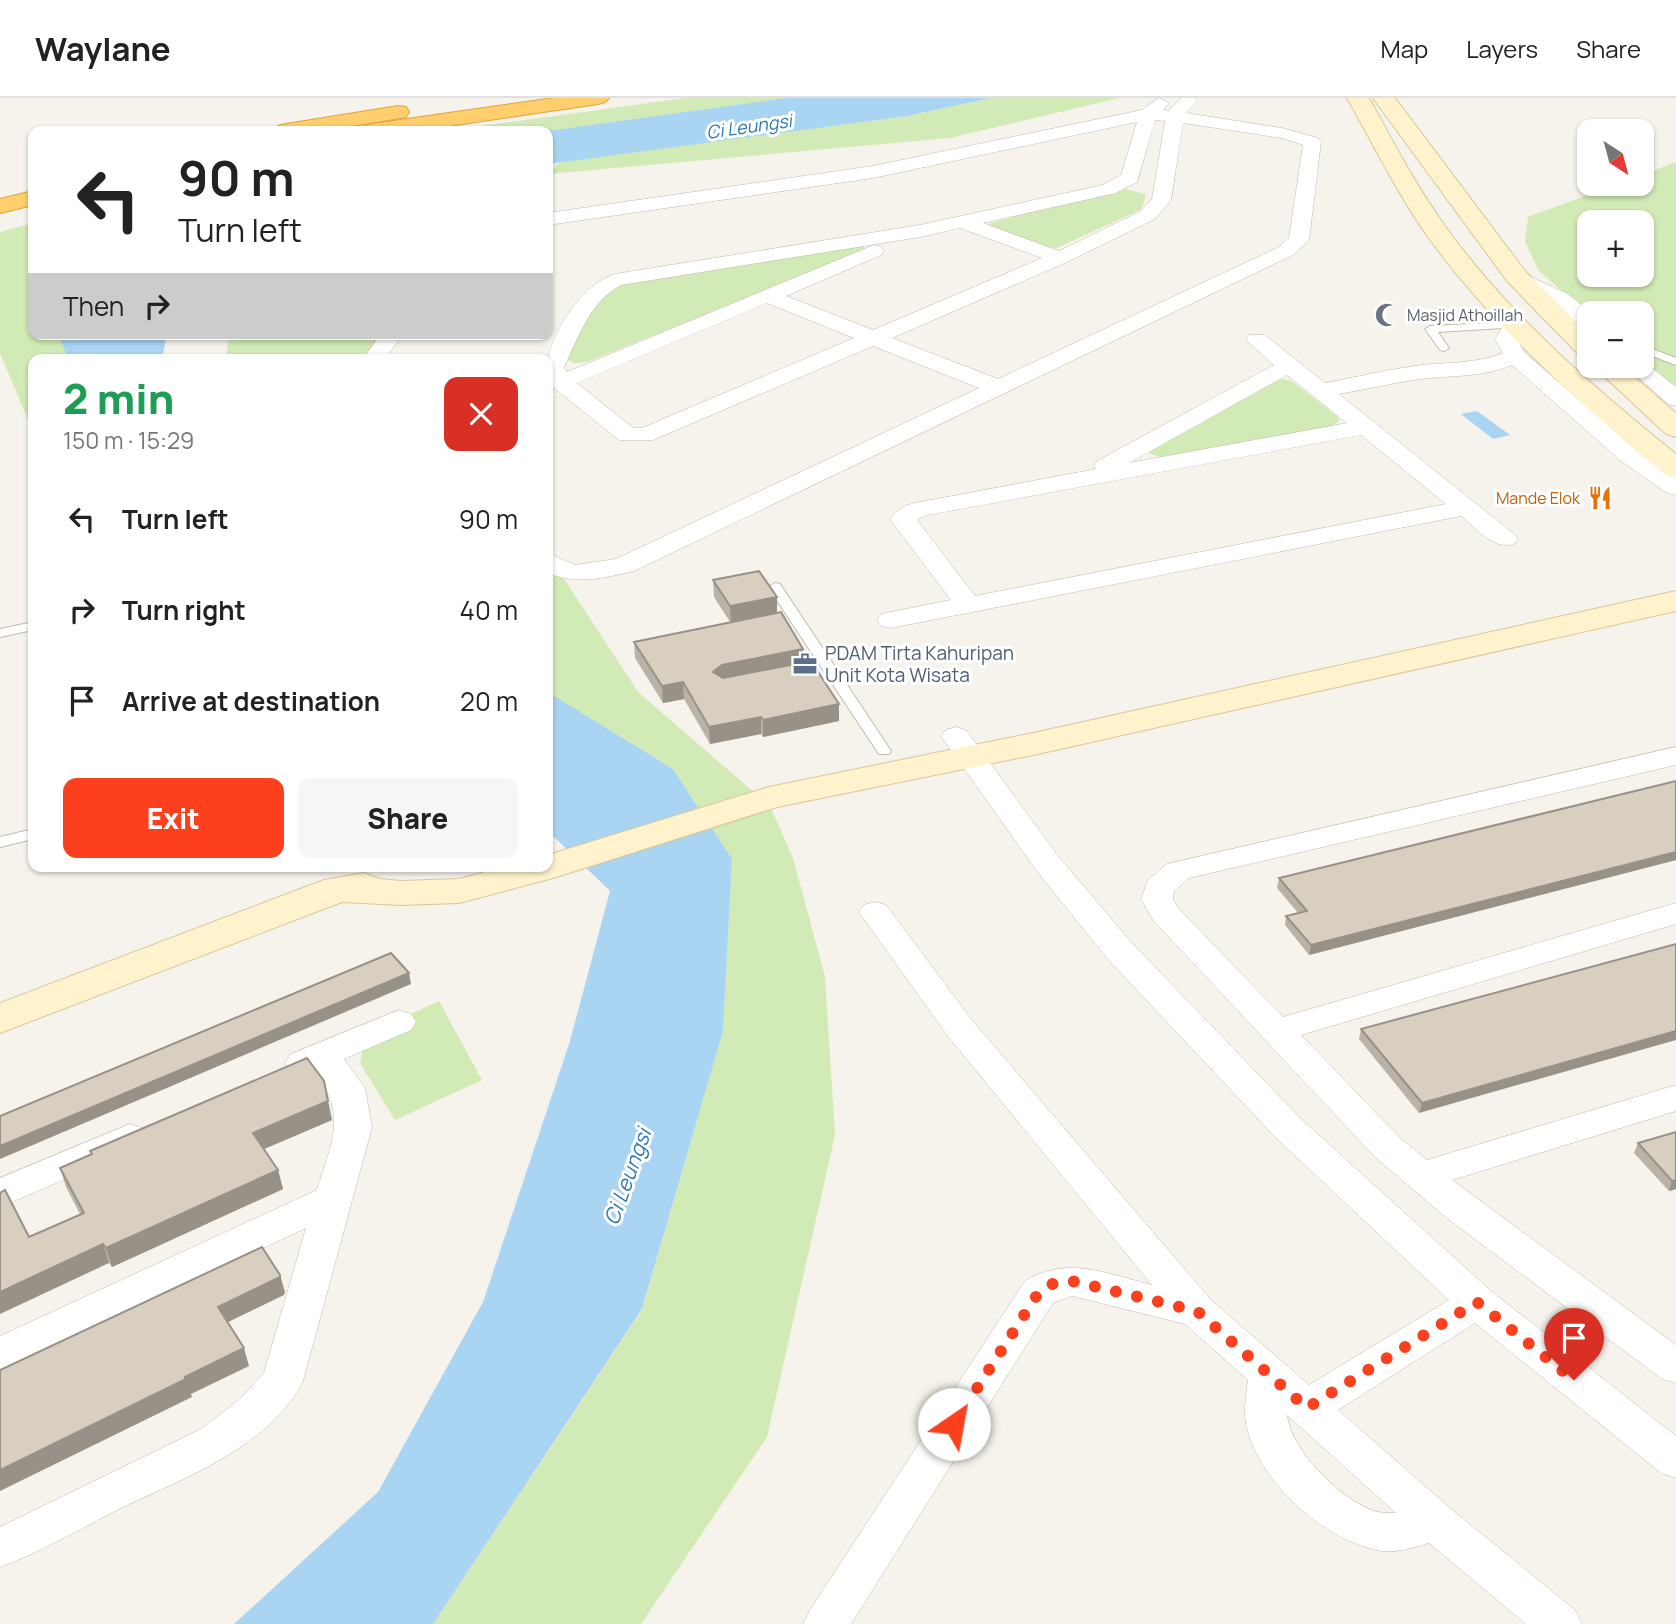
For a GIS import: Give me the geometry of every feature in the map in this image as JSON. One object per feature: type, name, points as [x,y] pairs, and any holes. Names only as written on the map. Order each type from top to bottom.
[{"type":"highway","points":[[318,126],[497,98]]},
{"type":"highway","points":[[406,126],[598,98]]},
{"type":"highway","points":[[0,190],[28,183]]},
{"type":"highway","points":[[0,206],[28,199]]},
{"type":"street","points":[[553,218],[873,172],[1148,114],[1192,98]]},
{"type":"street","points":[[1357,98],[1449,247],[1515,325],[1570,378],[1676,469]]},
{"type":"street","points":[[1384,98],[1516,276],[1577,338]]},
{"type":"street","points":[[1148,114],[1130,178],[1109,189],[920,231],[615,280],[601,286],[591,296],[553,367],[561,382],[627,435],[645,435],[1059,258],[1148,215],[1161,200],[1170,106]]},
{"type":"street","points":[[553,565],[559,570],[579,574],[625,565],[1286,251],[1299,240],[1312,142],[1299,136],[1231,127],[1170,106]]},
{"type":"street","points":[[1109,189],[1161,200]]},
{"type":"street","points":[[959,221],[1059,258]]},
{"type":"street","points":[[561,382],[920,231]]},
{"type":"street","points":[[1516,276],[1561,298],[1577,312]]},
{"type":"street","points":[[768,296],[999,388]]},
{"type":"street","points":[[1515,325],[1506,339],[1515,356],[1629,456],[1676,488]]},
{"type":"street","points":[[1257,340],[1505,539]]},
{"type":"street","points":[[1320,391],[1423,372],[1451,372],[1493,365],[1515,356]]},
{"type":"street","points":[[1081,480],[1288,366]]},
{"type":"street","points":[[1620,378],[1676,428]]},
{"type":"street","points":[[1651,378],[1676,399]]},
{"type":"street","points":[[968,605],[904,519],[915,510],[1365,427]]},
{"type":"street","points":[[891,620],[1465,508]]},
{"type":"street","points":[[553,851],[708,804],[769,798],[964,746],[1652,585],[1676,575]]},
{"type":"street","points":[[708,804],[744,779],[884,751],[964,746],[1676,601]]},
{"type":"street","points":[[964,746],[1047,863],[1148,982],[1287,1127],[1477,1302],[1676,1460]]},
{"type":"street","points":[[1676,756],[1178,872],[1158,887],[1157,899],[1164,913],[1388,1148],[1461,1209],[1676,1367]]},
{"type":"street","points":[[0,1019],[338,889],[419,872]]},
{"type":"street","points":[[338,889],[401,893],[459,891],[502,872]]},
{"type":"street","points":[[876,912],[959,1027],[1197,1311],[1436,1522],[1559,1624]]},
{"type":"street","points":[[1275,1031],[1676,913]]},
{"type":"street","points":[[270,1077],[399,1022]]},
{"type":"street","points":[[0,1548],[216,1441],[254,1412],[282,1381],[354,1127],[347,1088],[321,1055]]},
{"type":"street","points":[[1421,1176],[1676,1098]]},
{"type":"street","points":[[0,1193],[154,1127]]},
{"type":"street","points":[[0,1354],[333,1199]]},
{"type":"street","points":[[826,1624],[1039,1292],[1052,1284],[1072,1281],[1197,1311]]},
{"type":"street","points":[[1307,1408],[1477,1302]]},
{"type":"street","points":[[1269,1373],[1266,1415],[1270,1436],[1287,1466],[1324,1502],[1355,1523],[1378,1531],[1394,1532],[1436,1522]]},
{"type":"lane","points":[[1444,348],[1430,329],[1515,325]]},
{"type":"lane","points":[[1654,353],[1676,362]]},
{"type":"lane","points":[[775,587],[789,620],[820,670],[884,751]]},
{"type":"lane","points":[[0,633],[28,627]]},
{"type":"lane","points":[[0,842],[28,835]]},
{"type":"green space","points":[[686,98],[786,98],[553,130],[553,126],[481,126]]},
{"type":"green space","points":[[991,98],[1119,98],[950,138],[553,174],[553,169],[561,161],[907,116]]},
{"type":"green space","points":[[1676,162],[1676,390],[1654,371],[1654,301],[1577,301],[1577,304],[1539,271],[1525,242],[1528,217],[1585,196],[1654,196],[1654,170]]},
{"type":"green space","points":[[1121,188],[1146,194],[1142,209],[1057,248],[1045,249],[980,226]]},
{"type":"green space","points":[[28,224],[28,340],[62,340],[66,354],[28,354],[28,420],[0,353],[0,232]]},
{"type":"green space","points":[[864,245],[865,250],[859,253],[587,362],[574,363],[565,359],[603,288],[612,284]]},
{"type":"green space","points":[[228,340],[388,340],[378,354],[227,354]]},
{"type":"green space","points":[[1275,380],[1293,382],[1338,417],[1339,421],[1332,426],[1164,458],[1150,454],[1149,450]]},
{"type":"green space","points":[[553,566],[638,692],[770,806],[793,858],[825,977],[835,1135],[767,1437],[641,1624],[433,1624],[642,1310],[723,1030],[732,859],[673,769],[553,695]]},
{"type":"green space","points":[[439,1001],[482,1080],[395,1120],[360,1063],[364,1043],[378,1029]]},
{"type":"water","name":"Ci Leungsi","points":[[786,98],[991,98],[907,116],[553,163],[553,130]]},
{"type":"water","points":[[166,340],[163,354],[66,354],[61,341]]},
{"type":"water","points":[[1477,411],[1510,435],[1493,439],[1461,414]]},
{"type":"water","name":"Ci Leungsi","points":[[553,695],[673,769],[732,859],[723,1031],[642,1309],[433,1624],[234,1624],[378,1492],[483,1302],[570,1041],[610,891],[553,836]]},
{"type":"building","points":[[759,571],[777,597],[730,606],[713,580]]},
{"type":"building","points":[[781,612],[803,649],[722,665],[713,672],[723,678],[811,661],[839,704],[763,720],[761,717],[709,727],[683,682],[662,686],[634,642]]},
{"type":"building","points":[[1676,781],[1676,852],[1311,945],[1286,916],[1307,911],[1279,878]]},
{"type":"building","points":[[1676,944],[1676,1031],[1422,1103],[1361,1029]]},
{"type":"building","points":[[391,953],[409,973],[0,1146],[0,1116]]},
{"type":"building","points":[[307,1058],[324,1081],[328,1101],[253,1133],[278,1170],[106,1248],[103,1244],[0,1292],[0,1193],[5,1190],[29,1237],[84,1213],[60,1168],[92,1154],[90,1151]]},
{"type":"building","points":[[1676,1132],[1676,1180],[1672,1181],[1638,1143]]},
{"type":"building","points":[[262,1247],[280,1277],[218,1307],[244,1348],[0,1470],[0,1370]]},
{"type":"place","name":"Masjid Athoillah","points":[[1387,315]]},
{"type":"place","name":"Mande Elok","points":[[1600,498]]},
{"type":"place","name":"PDAM Tirta Kahuripan Unit Kota Wisata","points":[[805,664]]},
{"type":"route","points":[[954,1424],[1039,1292],[1052,1284],[1072,1281],[1197,1311],[1307,1408],[1477,1302],[1574,1380]]}]
